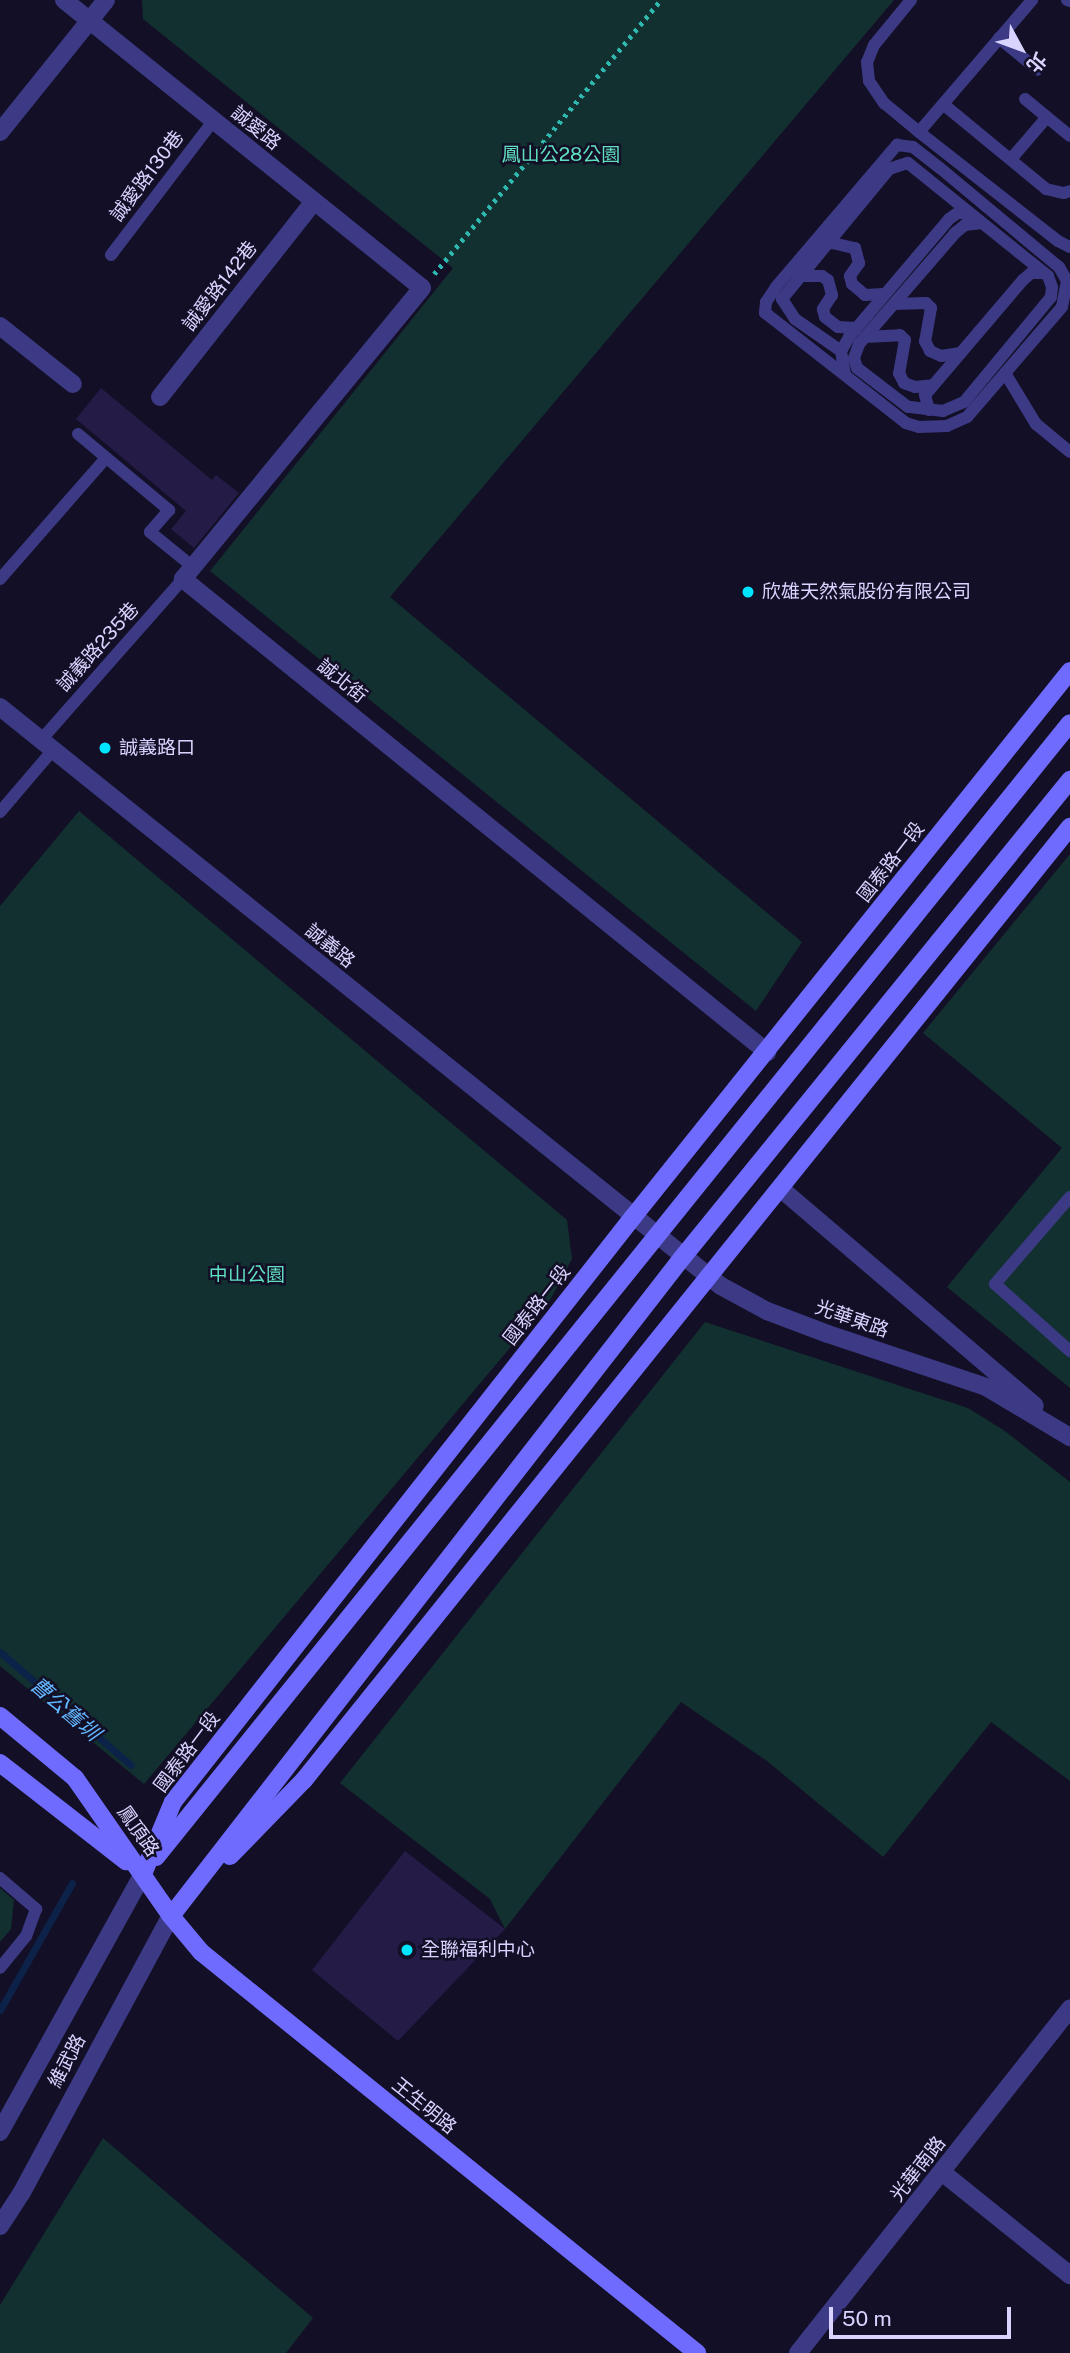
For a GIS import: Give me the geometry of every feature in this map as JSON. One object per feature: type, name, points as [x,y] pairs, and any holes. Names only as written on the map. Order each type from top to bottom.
[{"type":"street","name":"誠愛路","points":[[64,0],[422,288]]},
{"type":"street","points":[[0,132],[106,0]]},
{"type":"street","name":"誠愛路142巷","points":[[160,397],[314,201]]},
{"type":"street","points":[[188,573],[422,288]]},
{"type":"street","points":[[0,326],[73,384]]},
{"type":"street","name":"誠北街","points":[[188,573],[767,1052]]},
{"type":"street","name":"國泰路一段","points":[[143,1874],[173,1802],[633,1217],[1070,671]]},
{"type":"street","name":"誠義路","points":[[0,707],[633,1217]]},
{"type":"street","points":[[143,1874],[1070,723]]},
{"type":"street","points":[[171,1916],[682,1258],[1070,780]]},
{"type":"street","points":[[171,1916],[304,1780],[1070,827]]},
{"type":"street","name":"光華東路","points":[[780,1188],[1070,1436]]},
{"type":"street","name":"光華東路","points":[[633,1217],[708,1277],[767,1311],[986,1387],[1070,1436]]},
{"type":"street","points":[[583,1387],[606,1405]]},
{"type":"street","name":"鳳頂路","points":[[0,1716],[75,1778],[143,1874]]},
{"type":"street","name":"鳳頂路","points":[[0,1763],[143,1874]]},
{"type":"street","name":"王生明路","points":[[143,1874],[171,1916],[207,1958],[697,2353]]},
{"type":"street","name":"維武路","points":[[0,2132],[143,1874]]},
{"type":"street","name":"維武路","points":[[0,2226],[171,1916]]},
{"type":"street","name":"光華南路","points":[[798,2353],[1070,2009]]},
{"type":"street","points":[[943,2173],[1070,2275]]},
{"type":"lane","points":[[911,0],[874,45],[867,62],[869,81],[884,103],[919,132],[1058,241],[1070,247]]},
{"type":"lane","points":[[919,132],[1032,0]]},
{"type":"lane","points":[[999,38],[1038,70]]},
{"type":"lane","points":[[1025,99],[1070,136]]},
{"type":"lane","points":[[943,104],[1046,189],[1064,193],[1070,191]]},
{"type":"lane","points":[[1011,159],[1047,117]]},
{"type":"lane","name":"誠愛路130巷","points":[[111,255],[214,120]]},
{"type":"lane","points":[[897,145],[913,147],[1059,267],[1067,281],[1067,295],[1062,307],[1005,373],[967,417],[941,427],[919,428],[906,423],[765,313],[766,302],[897,145]]},
{"type":"lane","points":[[845,374],[841,351],[785,309],[782,299],[798,276],[889,169],[901,163],[908,163],[1044,273],[1052,287],[1051,297],[964,402],[943,411]]},
{"type":"lane","points":[[991,212],[1003,197]]},
{"type":"lane","points":[[941,427],[908,407],[857,368],[854,358],[860,333],[884,294],[948,219],[958,213],[969,213]]},
{"type":"lane","points":[[841,351],[894,304],[955,233],[965,225],[982,223]]},
{"type":"lane","points":[[828,242],[855,248],[859,262],[850,276],[852,284],[859,291],[865,295],[884,294]]},
{"type":"lane","points":[[929,410],[925,395],[1023,279],[1031,273],[1044,273]]},
{"type":"lane","points":[[798,276],[822,276],[828,280],[832,295],[823,309],[825,317],[838,327],[860,333],[900,335],[905,340],[899,373],[904,383],[915,387],[933,386]]},
{"type":"lane","points":[[894,304],[926,303],[931,308],[925,341],[930,351],[941,356],[961,353]]},
{"type":"lane","points":[[1005,373],[1037,425],[1070,452]]},
{"type":"lane","points":[[908,407],[967,417]]},
{"type":"lane","points":[[78,434],[169,510],[150,533],[188,573]]},
{"type":"lane","points":[[0,579],[106,458]]},
{"type":"lane","name":"誠義路235巷","points":[[0,812],[47,745],[188,573]]},
{"type":"lane","points":[[1067,1206],[995,1284],[1070,1351]]},
{"type":"lane","points":[[0,1878],[36,1909],[26,1936],[0,1968]]},
{"type":"path","points":[[422,288],[661,0]]},
{"type":"green space","name":"鳳山公28公園","points":[[142,0],[894,0],[390,597],[802,942],[756,1011],[210,571],[453,268],[143,19]]},
{"type":"green space","name":"中山公園","points":[[79,811],[567,1220],[572,1259],[550,1300],[144,1784],[0,1666],[0,906]]},
{"type":"green space","points":[[1070,854],[1070,1388],[947,1287],[1062,1148],[923,1033]]},
{"type":"green space","points":[[705,1322],[968,1408],[1005,1431],[1070,1482],[1070,1781],[991,1722],[883,1857],[767,1761],[681,1702],[505,1929],[490,1899],[340,1783]]},
{"type":"green space","points":[[0,1888],[14,1900],[11,1929],[0,1942]]},
{"type":"green space","points":[[103,2138],[313,2318],[286,2353],[0,2353],[0,2305]]},
{"type":"building","points":[[101,388],[212,480],[216,475],[239,493],[194,548],[171,529],[186,511],[76,419]]},
{"type":"building","name":"全聯福利中心","points":[[405,1851],[505,1929],[398,2041],[312,1970]]},
{"type":"waterway","name":"曹公舊圳","points":[[0,1652],[131,1765]]},
{"type":"waterway","name":"曹公舊圳","points":[[0,2010],[72,1883]]},
{"type":"place","name":"欣雄天然氣股份有限公司","points":[[748,592]]},
{"type":"place","name":"誠義路口","points":[[105,748]]},
{"type":"place","name":"全聯福利中心","points":[[407,1950]]}]
